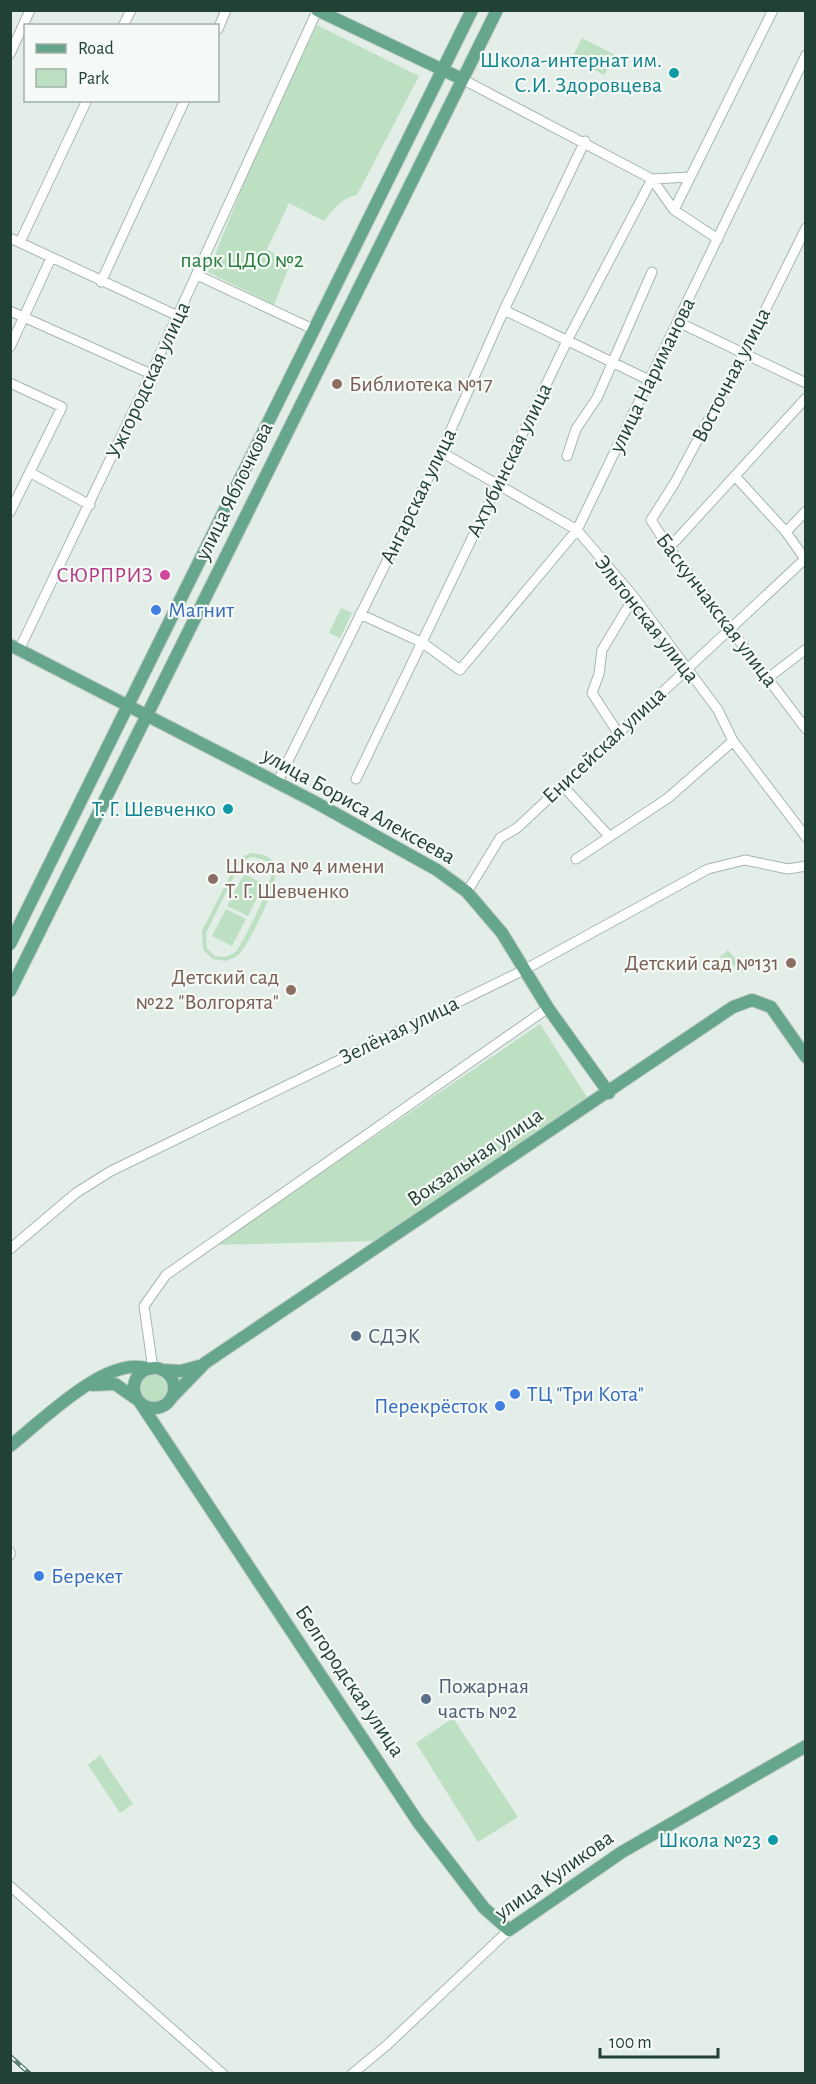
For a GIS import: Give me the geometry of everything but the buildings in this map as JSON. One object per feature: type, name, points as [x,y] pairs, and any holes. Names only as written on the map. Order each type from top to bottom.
[{"type":"main road","name":"улица Яблочкова","points":[[10,944],[472,10]]},
{"type":"main road","name":"улица Яблочкова","points":[[10,991],[497,10]]},
{"type":"main road","points":[[323,12],[462,79]]},
{"type":"main road","name":"улица Бориса Алексеева","points":[[15,648],[277,783],[437,870],[467,892],[502,933],[548,1008],[609,1093]]},
{"type":"main road","name":"Вокзальная улица","points":[[170,1400],[206,1363],[609,1093],[732,1007],[752,1000],[771,1007],[806,1057]]},
{"type":"main road","name":"Вокзальная улица","points":[[10,1446],[86,1387],[117,1370],[134,1367],[188,1370],[206,1363]]},
{"type":"main road","points":[[86,1387],[115,1384],[139,1402],[153,1408],[170,1400],[173,1384],[155,1369],[140,1374],[135,1382],[134,1391],[139,1402]]},
{"type":"main road","name":"Белгородская улица","points":[[168,1446],[162,1421],[170,1400]]},
{"type":"main road","name":"Белгородская улица","points":[[139,1402],[418,1822],[484,1908],[509,1930]]},
{"type":"main road","name":"улица Куликова","points":[[509,1930],[622,1852],[806,1746]]},
{"type":"street","points":[[10,54],[30,10]]},
{"type":"street","points":[[124,24],[130,10]]},
{"type":"street","points":[[219,27],[226,10]]},
{"type":"street","points":[[674,210],[773,10]]},
{"type":"street","name":"Ужгородская улица","points":[[15,648],[90,505],[323,12]]},
{"type":"street","name":"улица Нариманова","points":[[423,643],[460,670],[577,530],[806,55]]},
{"type":"street","points":[[462,79],[585,141],[652,179],[674,210],[718,239]]},
{"type":"street","points":[[86,102],[15,240],[178,316]]},
{"type":"street","points":[[101,282],[184,102]]},
{"type":"street","name":"Ангарская улица","points":[[277,783],[441,452],[504,310],[585,141]]},
{"type":"street","points":[[652,179],[690,177]]},
{"type":"street","name":"Ахтубинская улица","points":[[356,779],[568,339],[652,179]]},
{"type":"street","name":"Восточная улица","points":[[651,519],[674,484],[743,355],[806,228]]},
{"type":"street","points":[[10,347],[51,258]]},
{"type":"street","points":[[567,456],[576,429],[597,398],[652,272]]},
{"type":"street","points":[[197,275],[315,330]]},
{"type":"street","points":[[504,310],[650,380]]},
{"type":"street","points":[[10,311],[152,374]]},
{"type":"street","points":[[678,322],[743,355],[806,383]]},
{"type":"street","points":[[10,383],[62,406],[10,512]]},
{"type":"street","points":[[669,548],[806,398]]},
{"type":"street","name":"Эльтонская улица","points":[[441,452],[577,530],[634,597],[718,710],[733,741],[806,837]]},
{"type":"street","points":[[31,473],[90,505]]},
{"type":"street","points":[[735,476],[786,532],[804,562]]},
{"type":"street","points":[[786,532],[806,511]]},
{"type":"street","name":"Баскунчакская улица","points":[[651,519],[669,548],[728,628],[806,729]]},
{"type":"street","name":"Енисейская улица","points":[[467,892],[500,838],[517,828],[728,628],[804,562]]},
{"type":"street","points":[[618,733],[592,693],[599,674],[602,650],[634,597]]},
{"type":"street","points":[[360,614],[423,643]]},
{"type":"street","points":[[768,678],[806,650]]},
{"type":"street","points":[[576,859],[668,798],[733,741]]},
{"type":"street","points":[[562,785],[609,836]]},
{"type":"street","name":"Зелёная улица","points":[[10,1249],[76,1193],[105,1174],[524,970],[708,869],[745,860],[788,869],[806,866]]},
{"type":"street","points":[[155,1369],[144,1306],[166,1275],[548,1008]]},
{"type":"street","points":[[10,1886],[223,2073]]},
{"type":"street","name":"улица Куликова","points":[[352,2073],[387,2045],[509,1930]]},
{"type":"green space","name":"парк ЦДО №2","points":[[317,25],[419,76],[357,195],[342,201],[324,221],[289,203],[267,249],[290,264],[274,305],[208,272],[255,156]]},
{"type":"green space","points":[[582,38],[615,55],[604,75],[572,58]]},
{"type":"green space","points":[[341,608],[352,613],[340,638],[329,633]]},
{"type":"green space","points":[[251,853],[268,857],[275,865],[274,883],[252,935],[241,952],[236,957],[225,961],[213,959],[203,950],[202,931],[239,858]],"holes":[[[251,857],[260,858],[271,867],[265,895],[237,950],[225,957],[215,956],[207,948],[206,933],[241,862]]]},
{"type":"green space","points":[[244,874],[264,884],[248,916],[227,906]]},
{"type":"green space","points":[[226,909],[246,919],[232,946],[212,936]]},
{"type":"green space","points":[[728,950],[745,970],[744,973],[720,957]]},
{"type":"green space","points":[[540,1024],[587,1097],[378,1241],[215,1245]]},
{"type":"green space","points":[[153,1375],[163,1379],[167,1389],[163,1399],[153,1403],[143,1399],[139,1389],[143,1379]]},
{"type":"green space","points":[[453,1718],[518,1817],[478,1842],[416,1743]]},
{"type":"green space","points":[[100,1755],[133,1804],[120,1813],[88,1765]]},
{"type":"railway","points":[[10,2056],[30,2074]]},
{"type":"place","name":"Школа-интернат им. С.И. Здоровцева","points":[[674,73]]},
{"type":"place","name":"Библиотека №17","points":[[337,384]]},
{"type":"place","name":"СЮРПРИЗ","points":[[165,575]]},
{"type":"place","name":"Магнит","points":[[156,610]]},
{"type":"place","name":"Т. Г. Шевченко","points":[[228,809]]},
{"type":"place","name":"Школа № 4 имени Т. Г. Шевченко","points":[[213,879]]},
{"type":"place","name":"Детский сад №131","points":[[791,963]]},
{"type":"place","name":"Детский сад №22 \"Волгорята\"","points":[[291,990]]},
{"type":"place","name":"СДЭК","points":[[356,1336]]},
{"type":"place","name":"ТЦ \"Три Кота\"","points":[[515,1394]]},
{"type":"place","name":"Перекрёсток","points":[[500,1406]]},
{"type":"place","name":"Берекет","points":[[39,1576]]},
{"type":"place","name":"Пожарная часть №2","points":[[426,1699]]},
{"type":"place","name":"Школа №23","points":[[773,1840]]}]
